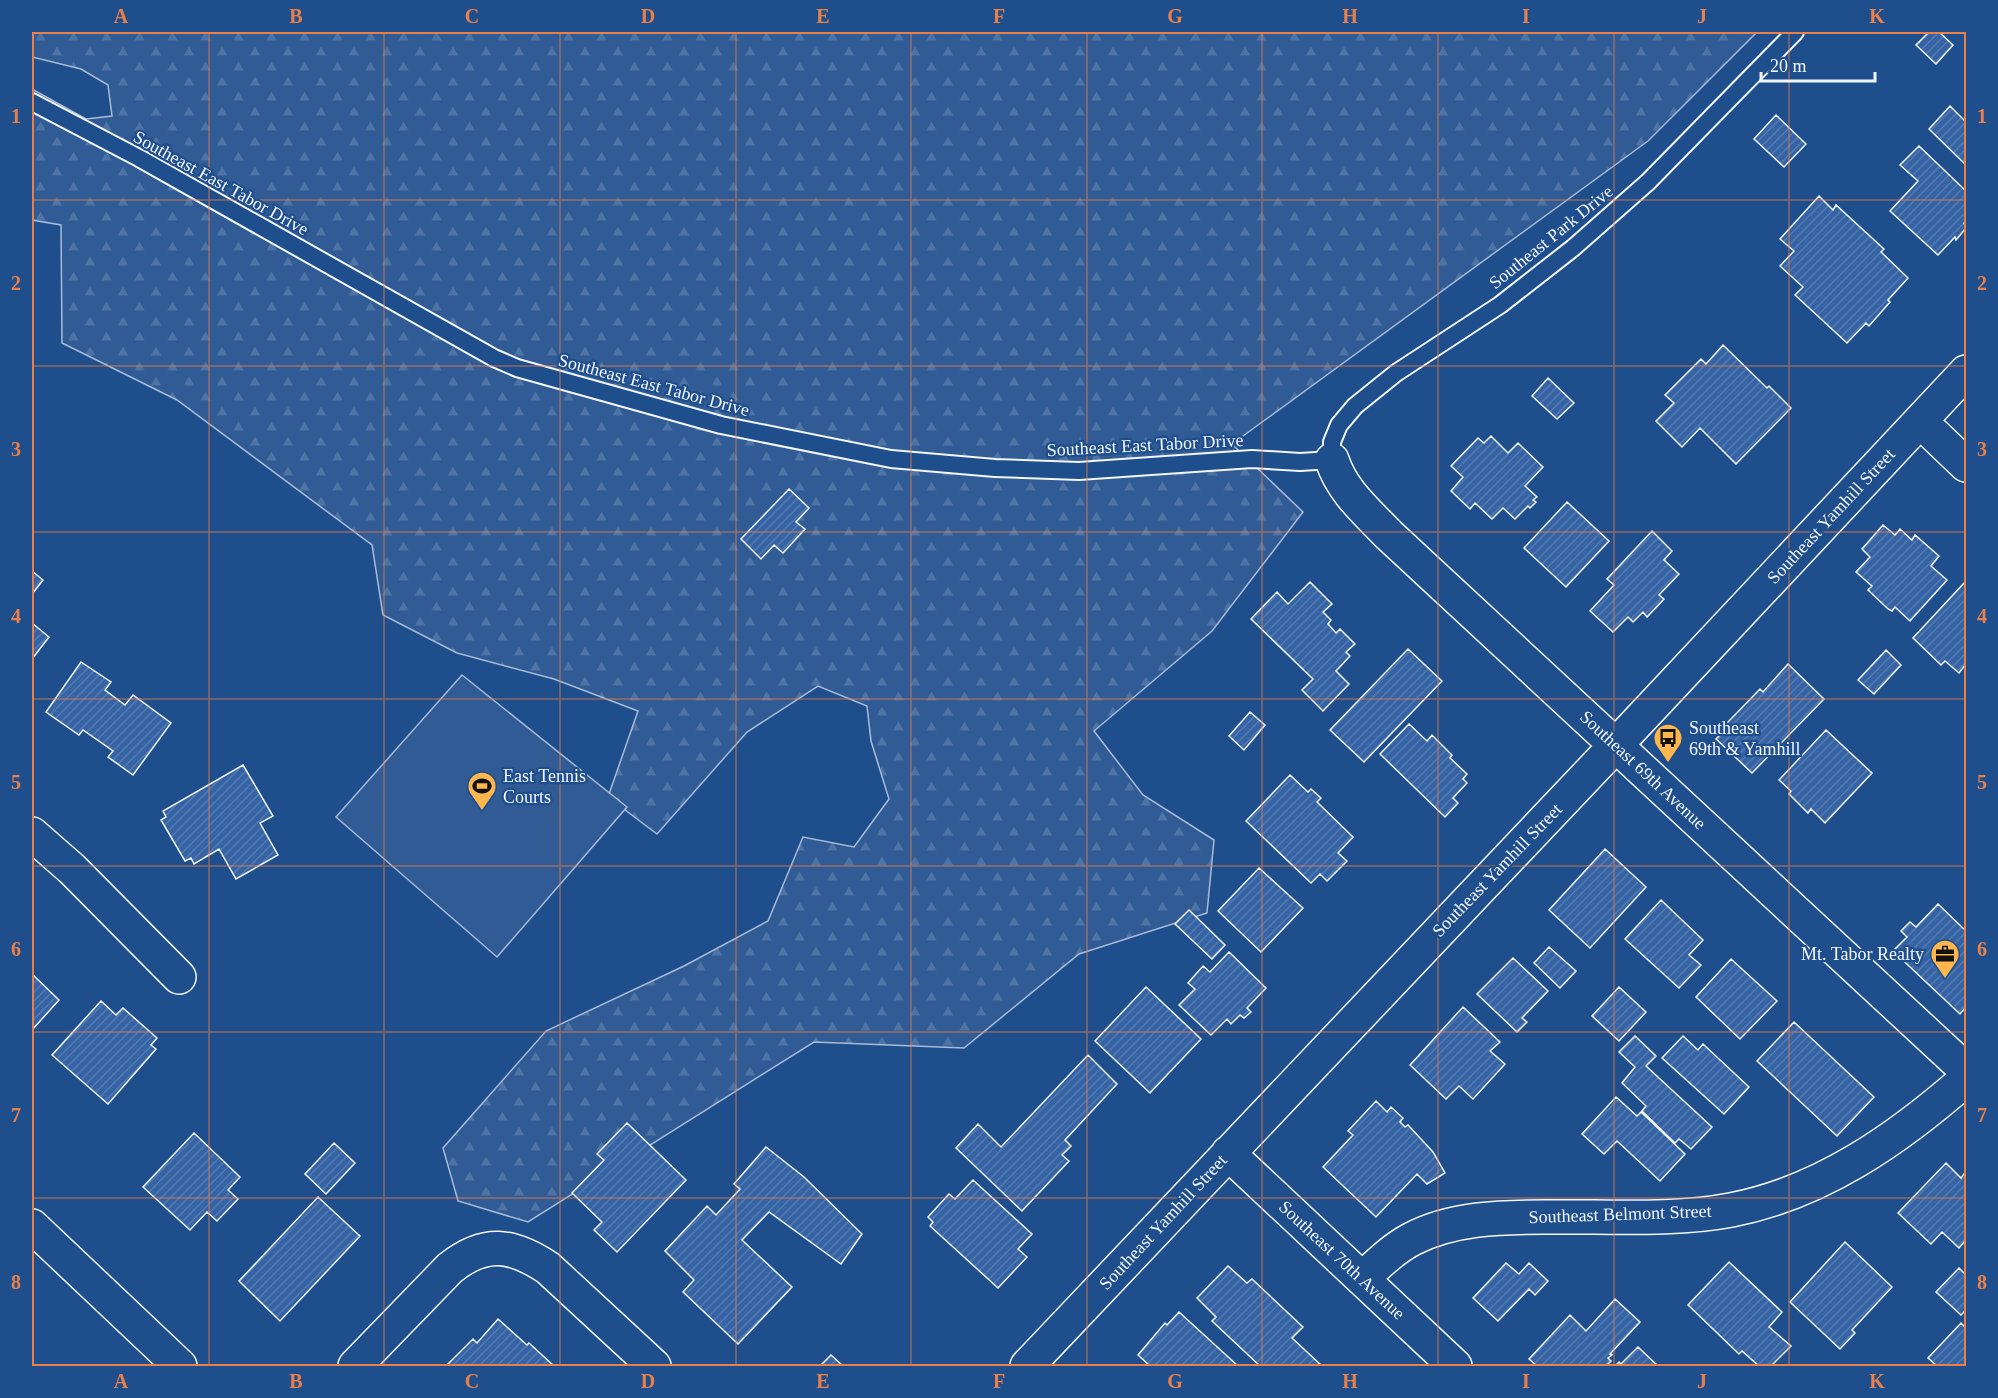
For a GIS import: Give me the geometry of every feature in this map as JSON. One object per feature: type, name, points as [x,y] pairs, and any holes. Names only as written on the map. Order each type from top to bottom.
[{"type":"street","name":"Southeast Yamhill Street","points":[[1027,1366],[1966,372]]},
{"type":"street","points":[[1920,421],[1966,465]]},
{"type":"street","name":"Southeast 69th Avenue","points":[[1332,460],[1336,474],[1348,493],[1389,535],[1966,1070]]},
{"type":"street","points":[[32,834],[72,869],[179,977]]},
{"type":"street","name":"Southeast Belmont Street","points":[[1362,1279],[1389,1254],[1412,1239],[1460,1224],[1501,1217],[1695,1214],[1732,1210],[1783,1195],[1834,1173],[1880,1147],[1924,1116],[1966,1078]]},
{"type":"street","name":"Southeast 70th Avenue","points":[[1228,1153],[1455,1366]]},
{"type":"street","points":[[32,1226],[180,1366]]},
{"type":"street","points":[[355,1366],[450,1268],[467,1255],[496,1248],[528,1255],[548,1268],[654,1366]]},
{"type":"lane","name":"Southeast Park Drive","points":[[1332,460],[1332,441],[1339,425],[1355,406],[1396,373],[1500,305],[1573,248],[1648,182],[1795,32]]},
{"type":"lane","name":"Southeast East Tabor Drive","points":[[32,102],[139,158],[494,358],[540,376],[721,425],[891,459],[995,468],[1079,471],[1252,459],[1299,462],[1332,460]]},
{"type":"green space","points":[[32,32],[1757,32],[1648,141],[1232,444],[1303,512],[1212,631],[1094,731],[1143,795],[1214,840],[1207,913],[1079,954],[964,1048],[814,1042],[528,1222],[458,1201],[443,1148],[546,1031],[684,966],[768,921],[803,837],[854,847],[889,799],[871,741],[867,706],[818,686],[747,732],[657,834],[608,797],[638,711],[554,679],[457,653],[383,615],[372,545],[177,400],[62,343],[61,225],[32,220],[32,89],[86,119],[112,116],[108,85],[81,69],[32,57]]},
{"type":"shaded area","name":"East Tennis Courts","points":[[462,675],[627,807],[497,957],[336,817]]},
{"type":"building","points":[[1929,32],[1939,32],[1953,45],[1936,64],[1916,45]]},
{"type":"building","points":[[1950,106],[1966,122],[1966,165],[1929,129]]},
{"type":"building","points":[[1776,115],[1806,144],[1784,167],[1754,139]]},
{"type":"building","points":[[1919,146],[1966,191],[1966,220],[1964,223],[1966,228],[1938,255],[1890,211],[1918,181],[1900,165]]},
{"type":"building","points":[[1819,196],[1833,210],[1836,205],[1884,249],[1881,252],[1908,278],[1869,326],[1866,323],[1847,343],[1795,295],[1803,287],[1780,266],[1794,251],[1780,239]]},
{"type":"building","points":[[1723,345],[1791,408],[1736,464],[1700,428],[1682,447],[1656,421],[1674,403],[1665,395],[1701,359],[1706,364]]},
{"type":"building","points":[[1548,378],[1574,403],[1557,419],[1532,396]]},
{"type":"building","points":[[1491,436],[1508,453],[1518,443],[1543,467],[1525,486],[1537,497],[1533,500],[1536,502],[1530,508],[1528,506],[1515,519],[1503,508],[1492,519],[1475,503],[1470,509],[1451,491],[1463,477],[1451,466],[1478,438],[1484,443]]},
{"type":"building","points":[[789,489],[809,508],[796,522],[805,529],[783,553],[774,545],[761,559],[741,539]]},
{"type":"building","points":[[1567,502],[1609,541],[1566,587],[1524,548]]},
{"type":"building","points":[[1883,525],[1895,535],[1900,529],[1912,540],[1915,535],[1939,556],[1931,566],[1947,580],[1910,621],[1895,607],[1892,611],[1888,609],[1868,590],[1872,586],[1856,572],[1870,557],[1862,549]]},
{"type":"building","points":[[1652,531],[1672,551],[1664,560],[1679,574],[1659,595],[1664,599],[1647,617],[1643,612],[1633,622],[1628,617],[1613,632],[1590,611],[1614,585],[1607,579]]},
{"type":"building","points":[[32,571],[43,580],[32,594]]},
{"type":"building","points":[[1966,581],[1966,664],[1959,673],[1945,661],[1941,665],[1913,638]]},
{"type":"building","points":[[1310,582],[1332,604],[1323,612],[1331,620],[1328,624],[1336,633],[1340,629],[1355,644],[1346,652],[1350,656],[1336,671],[1349,684],[1323,711],[1302,690],[1313,679],[1251,619],[1277,592],[1288,604]]},
{"type":"building","points":[[32,623],[49,637],[32,659]]},
{"type":"building","points":[[1408,649],[1442,681],[1364,762],[1330,730]]},
{"type":"building","points":[[1886,650],[1901,665],[1874,694],[1858,680]]},
{"type":"building","points":[[81,662],[111,682],[105,690],[125,705],[133,695],[171,723],[133,775],[108,757],[113,751],[83,730],[79,735],[46,712]]},
{"type":"building","points":[[1788,664],[1824,699],[1752,773],[1716,739],[1729,726],[1727,723],[1760,689],[1763,692]]},
{"type":"building","points":[[1250,712],[1265,725],[1244,750],[1229,736]]},
{"type":"building","points":[[1409,724],[1427,741],[1432,735],[1452,755],[1450,758],[1467,774],[1463,779],[1467,783],[1453,798],[1458,803],[1445,817],[1380,754]]},
{"type":"building","points":[[1826,730],[1872,773],[1825,823],[1811,809],[1808,813],[1779,780]]},
{"type":"building","points":[[243,765],[273,816],[260,823],[278,855],[236,879],[219,849],[194,864],[191,858],[185,861],[161,820],[166,817],[163,811]]},
{"type":"building","points":[[1290,775],[1308,792],[1311,789],[1321,798],[1317,802],[1353,837],[1338,853],[1347,861],[1327,881],[1320,874],[1311,883],[1246,821]]},
{"type":"building","points":[[1605,849],[1646,887],[1590,948],[1549,910]]},
{"type":"building","points":[[1259,868],[1303,908],[1261,952],[1218,911]]},
{"type":"building","points":[[1661,900],[1703,940],[1689,955],[1701,965],[1679,988],[1625,939]]},
{"type":"building","name":"Mt. Tabor Realty","points":[[1938,904],[1966,931],[1966,1007],[1960,1014],[1893,951],[1907,937],[1901,931],[1910,922],[1916,927]]},
{"type":"building","points":[[1189,910],[1225,945],[1212,959],[1175,924]]},
{"type":"building","points":[[1549,947],[1576,971],[1560,988],[1534,963]]},
{"type":"building","points":[[1229,952],[1266,988],[1247,1008],[1251,1012],[1244,1018],[1240,1015],[1231,1024],[1227,1019],[1211,1035],[1179,1005],[1195,989],[1188,983],[1203,966],[1210,972]]},
{"type":"building","points":[[1513,958],[1548,991],[1522,1018],[1527,1022],[1517,1032],[1477,994]]},
{"type":"building","points":[[1731,959],[1777,1001],[1740,1039],[1696,997]]},
{"type":"building","points":[[32,974],[59,1000],[32,1030]]},
{"type":"building","points":[[1146,987],[1201,1039],[1150,1093],[1095,1041]]},
{"type":"building","points":[[1619,987],[1646,1012],[1619,1041],[1592,1016]]},
{"type":"building","points":[[101,1001],[116,1015],[123,1008],[157,1038],[151,1045],[156,1049],[108,1104],[52,1055]]},
{"type":"building","points":[[1463,1007],[1500,1042],[1490,1051],[1505,1064],[1473,1099],[1459,1086],[1446,1099],[1410,1065]]},
{"type":"building","points":[[1794,1022],[1874,1097],[1837,1136],[1757,1061]]},
{"type":"building","points":[[1635,1036],[1656,1056],[1646,1066],[1712,1127],[1691,1149],[1679,1139],[1675,1143],[1642,1111],[1646,1106],[1622,1083],[1635,1067],[1619,1052]]},
{"type":"building","points":[[1683,1036],[1698,1050],[1703,1044],[1749,1087],[1724,1114],[1662,1058]]},
{"type":"building","points":[[1088,1055],[1117,1084],[1065,1140],[1071,1146],[1062,1155],[1069,1161],[1022,1211],[956,1148],[978,1124],[1001,1147]]},
{"type":"building","points":[[1616,1097],[1637,1116],[1641,1112],[1685,1154],[1660,1181],[1617,1141],[1604,1154],[1582,1134]]},
{"type":"building","points":[[1376,1101],[1387,1112],[1391,1107],[1403,1118],[1400,1122],[1405,1127],[1408,1125],[1433,1152],[1445,1173],[1427,1184],[1417,1174],[1376,1217],[1323,1167],[1353,1135],[1348,1131]]},
{"type":"building","points":[[627,1123],[686,1180],[617,1252],[594,1230],[602,1222],[572,1193],[604,1160],[597,1154]]},
{"type":"building","points":[[194,1133],[240,1177],[228,1190],[238,1199],[217,1221],[207,1212],[190,1230],[143,1187]]},
{"type":"building","points":[[334,1143],[355,1163],[326,1194],[305,1174]]},
{"type":"building","points":[[766,1147],[804,1177],[862,1234],[841,1264],[769,1212],[742,1240],[792,1287],[738,1344],[683,1292],[694,1280],[665,1251],[707,1206],[716,1215],[740,1189],[734,1184]]},
{"type":"building","points":[[1946,1163],[1961,1178],[1964,1174],[1966,1176],[1966,1240],[1959,1248],[1942,1232],[1931,1244],[1898,1213]]},
{"type":"building","points":[[973,1180],[1032,1234],[1018,1249],[1027,1257],[998,1288],[930,1226],[933,1222],[928,1217],[949,1194],[955,1199]]},
{"type":"building","points":[[318,1197],[360,1236],[280,1321],[239,1281]]},
{"type":"building","points":[[1845,1242],[1892,1287],[1852,1330],[1855,1333],[1840,1349],[1790,1302]]},
{"type":"building","points":[[1729,1262],[1782,1312],[1769,1327],[1791,1346],[1771,1366],[1759,1366],[1742,1351],[1739,1354],[1688,1305]]},
{"type":"building","points":[[1506,1263],[1519,1274],[1529,1263],[1548,1281],[1535,1295],[1529,1289],[1498,1321],[1473,1298]]},
{"type":"building","points":[[1228,1266],[1247,1283],[1252,1279],[1303,1327],[1292,1338],[1320,1366],[1260,1366],[1212,1321],[1216,1317],[1197,1298]]},
{"type":"building","points":[[1959,1268],[1966,1275],[1966,1310],[1961,1315],[1936,1292]]},
{"type":"building","points":[[1615,1299],[1640,1322],[1610,1354],[1612,1355],[1608,1358],[1611,1361],[1606,1366],[1537,1366],[1529,1359],[1570,1315],[1586,1331]]},
{"type":"building","points":[[1179,1312],[1238,1366],[1150,1366],[1138,1355],[1165,1323],[1167,1325]]},
{"type":"building","points":[[498,1319],[554,1366],[446,1366],[473,1339],[477,1343]]},
{"type":"building","points":[[1961,1323],[1966,1328],[1966,1366],[1937,1366],[1928,1358]]},
{"type":"building","points":[[1638,1347],[1658,1366],[1615,1366],[1619,1362],[1621,1364]]},
{"type":"building","points":[[831,1355],[843,1366],[820,1366]]},
{"type":"place","name":"Southeast 69th & Yamhill","points":[[1668,764]]},
{"type":"place","name":"East Tennis Courts","points":[[482,812]]},
{"type":"place","name":"Mt. Tabor Realty","points":[[1945,980]]}]
